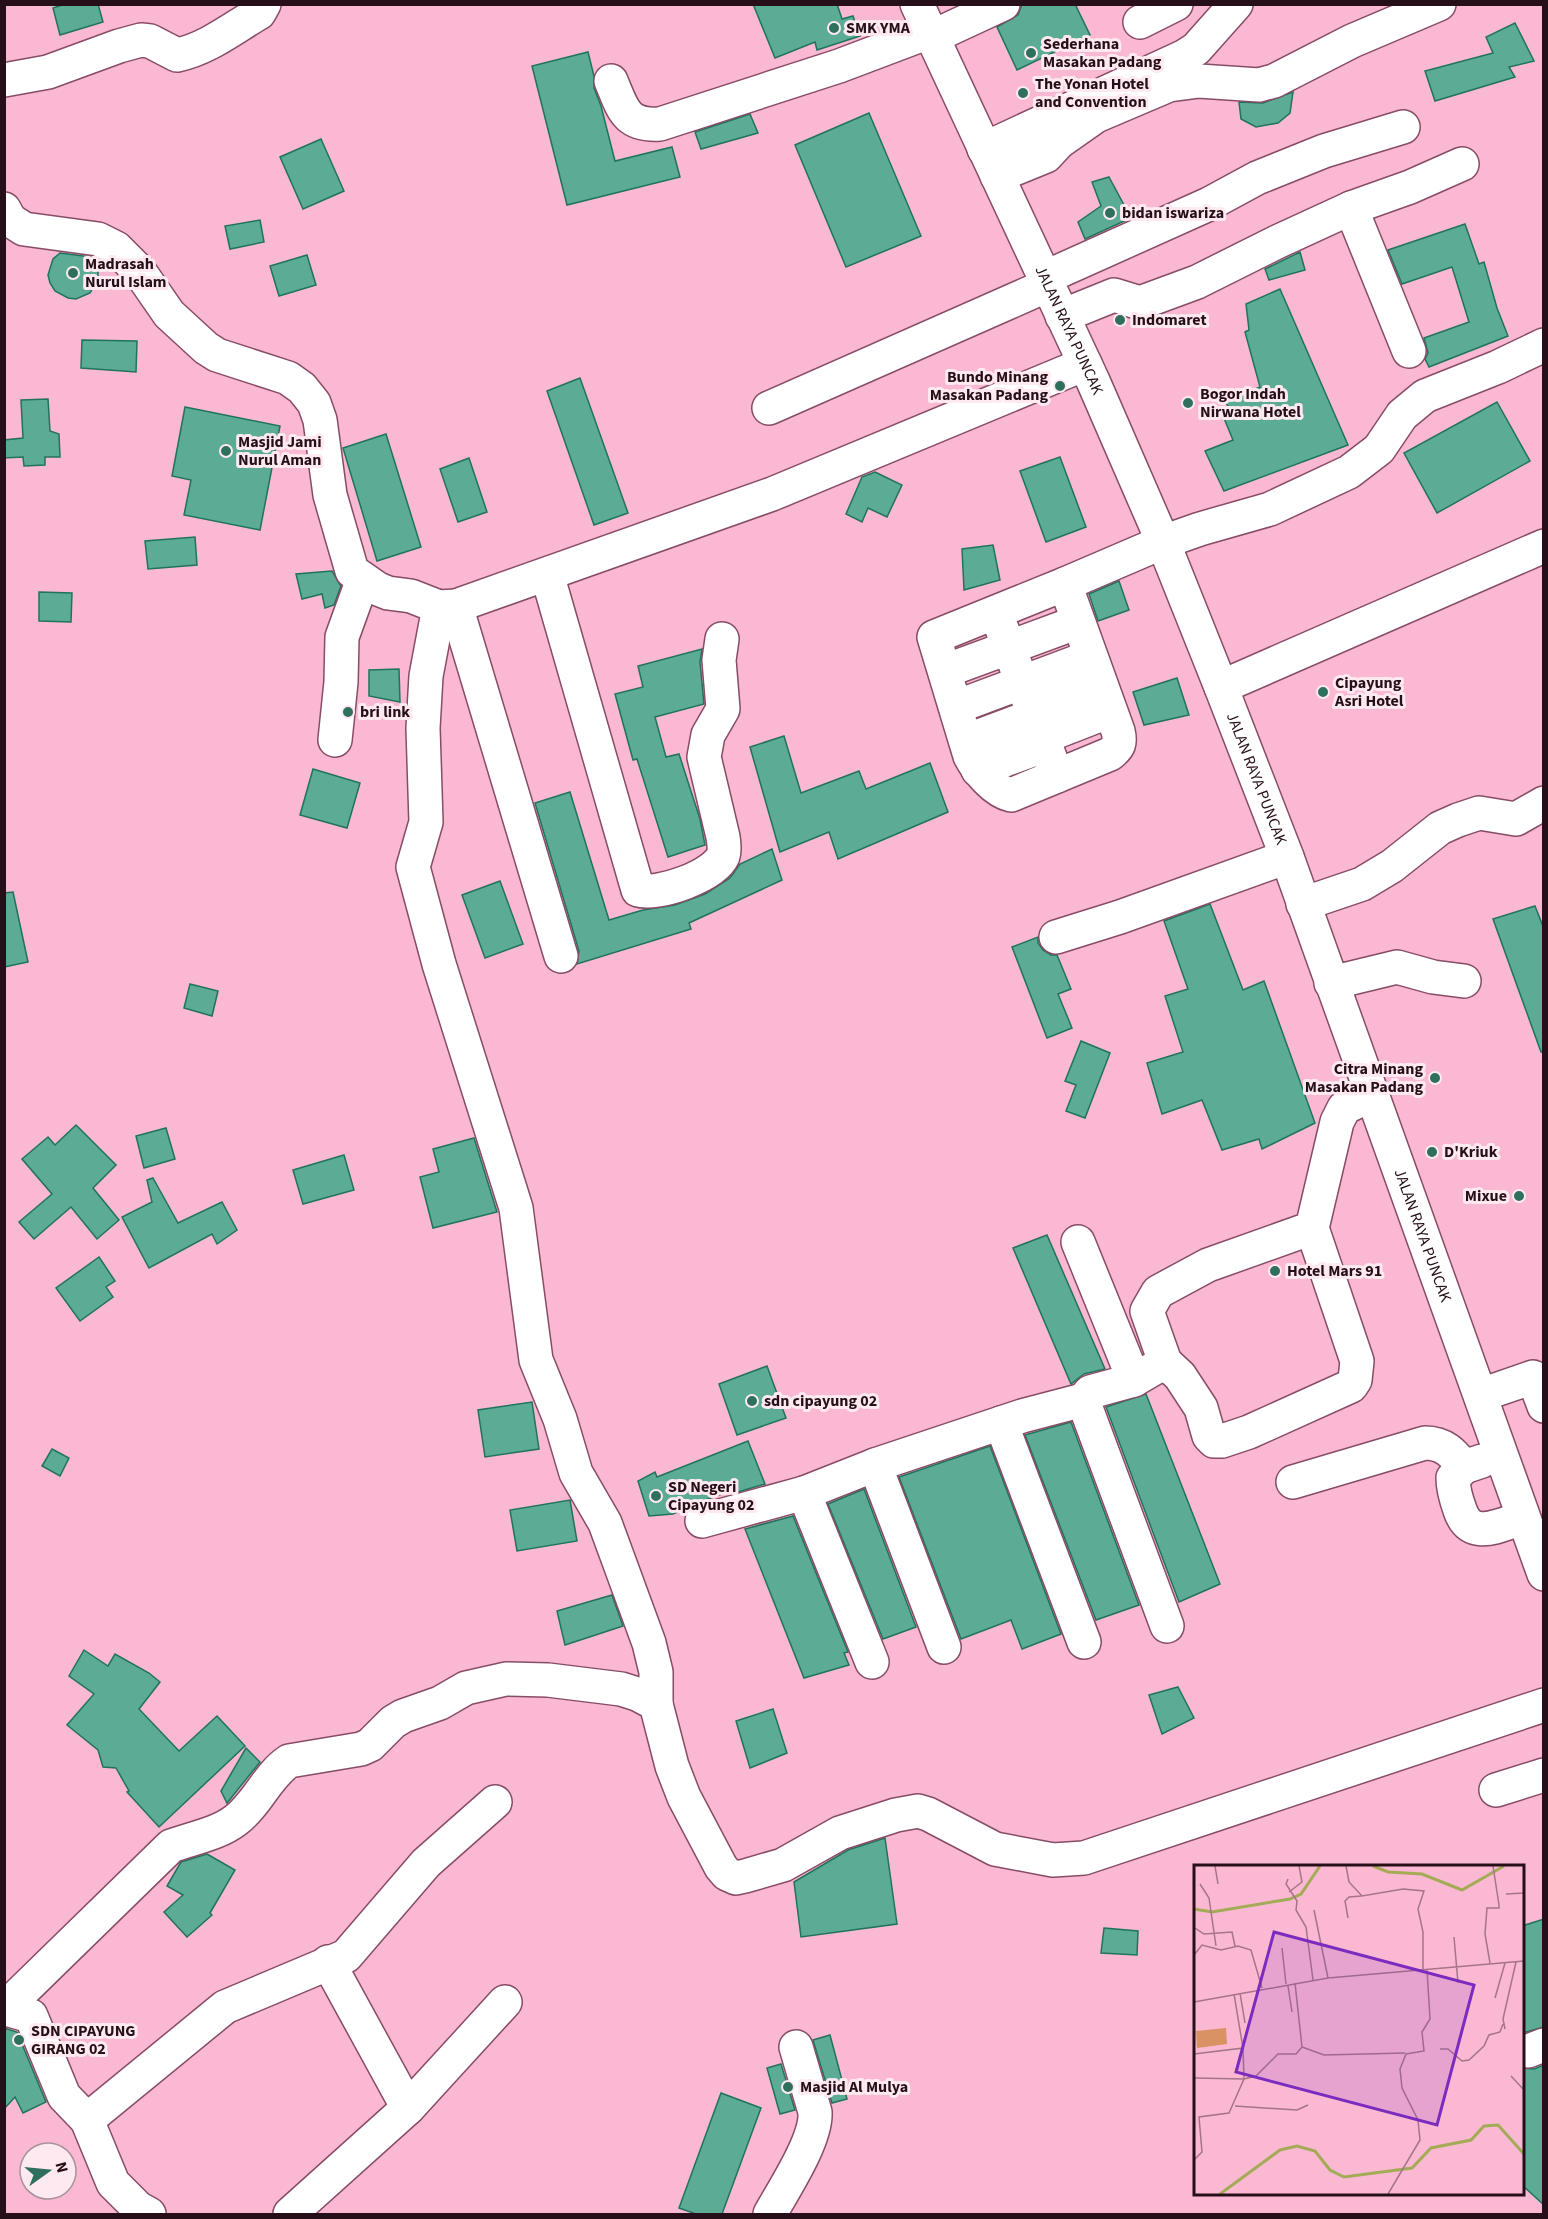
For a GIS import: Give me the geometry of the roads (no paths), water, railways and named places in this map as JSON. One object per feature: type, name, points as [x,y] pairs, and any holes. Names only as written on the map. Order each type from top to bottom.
[{"type":"main road","points":[[4,80],[48,72],[141,40],[150,41],[177,56],[188,53],[200,49],[259,13],[264,4]]},
{"type":"main road","points":[[611,81],[625,113],[644,125],[660,124],[839,66],[926,24],[1003,4]]},
{"type":"main road","points":[[1140,22],[1176,4]]},
{"type":"main road","points":[[991,163],[1196,49],[1236,4]]},
{"type":"main road","points":[[991,163],[1046,156],[1059,142],[1096,116],[1169,85],[1198,81],[1259,85],[1274,81],[1352,41],[1439,4]]},
{"type":"main road","name":"JALAN RAYA PUNCAK","points":[[926,24],[1085,364],[1162,542],[1221,687],[1287,857],[1544,1574]]},
{"type":"main road","points":[[769,408],[1046,281],[1209,204],[1257,178],[1324,151],[1403,127]]},
{"type":"main road","points":[[1062,316],[1114,295],[1140,303],[1169,292],[1213,275],[1351,208],[1410,187],[1462,164]]},
{"type":"main road","points":[[1351,208],[1409,351]]},
{"type":"main road","points":[[4,209],[10,220],[24,230],[98,239],[116,248],[141,272],[169,314],[185,331],[207,348],[217,355],[288,378],[302,388],[314,403],[320,420],[330,495],[352,571],[388,593],[411,596],[448,606],[772,494],[1085,364]]},
{"type":"main road","points":[[1065,584],[1120,741],[1117,748],[1110,754],[1011,795],[998,789],[978,770],[970,756],[934,637],[1162,542],[1270,509],[1349,472],[1379,449],[1402,416],[1425,396],[1498,367],[1544,345]]},
{"type":"main road","points":[[1221,687],[1544,546]]},
{"type":"main road","points":[[547,573],[638,890],[646,892],[664,890],[711,870],[723,857],[723,837],[704,757],[708,735],[723,709],[719,660],[722,639]]},
{"type":"main road","points":[[335,740],[341,682],[342,637],[363,579]]},
{"type":"main road","points":[[448,606],[561,956]]},
{"type":"main road","points":[[448,606],[426,676],[423,728],[426,822],[413,867],[439,964],[516,1208],[536,1360],[560,1419],[576,1473],[604,1523],[649,1642],[656,1672],[656,1704],[672,1766],[684,1797],[721,1867],[727,1874],[735,1878],[783,1865],[840,1833],[896,1815],[918,1811],[995,1849],[1053,1860],[1084,1858],[1544,1705]]},
{"type":"main road","points":[[996,613],[1058,776]]},
{"type":"main road","points":[[945,671],[1078,622]]},
{"type":"main road","points":[[966,741],[1036,717],[1100,684]]},
{"type":"main road","points":[[978,770],[1036,717],[1100,684]]},
{"type":"main road","points":[[956,707],[1036,717]]},
{"type":"main road","points":[[1303,904],[1362,884],[1392,866],[1440,828],[1458,820],[1479,813],[1516,819],[1544,803]]},
{"type":"main road","points":[[1056,937],[1120,917],[1287,857]]},
{"type":"main road","points":[[1331,982],[1397,967],[1433,977],[1464,981]]},
{"type":"main road","points":[[1311,1228],[1208,1265],[1158,1292],[1147,1311],[1165,1362],[1180,1376],[1201,1408],[1209,1436],[1214,1441],[1222,1441],[1250,1432],[1351,1386],[1355,1380],[1356,1361],[1311,1228],[1337,1122],[1344,1108],[1371,1095]]},
{"type":"main road","points":[[1078,1242],[1134,1380]]},
{"type":"main road","points":[[702,1521],[804,1493],[875,1465],[1001,1423],[1083,1400],[1090,1392],[1134,1380],[1165,1362]]},
{"type":"main road","points":[[1481,1395],[1533,1377],[1544,1406]]},
{"type":"main road","points":[[1083,1400],[1167,1626]]},
{"type":"main road","points":[[1001,1423],[1084,1642]]},
{"type":"main road","points":[[1293,1482],[1425,1443],[1443,1446],[1451,1451],[1464,1467]]},
{"type":"main road","points":[[1501,1455],[1464,1467],[1453,1478],[1453,1487],[1462,1518],[1469,1526],[1483,1529],[1523,1518]]},
{"type":"main road","points":[[875,1465],[944,1647]]},
{"type":"main road","points":[[804,1493],[872,1662]]},
{"type":"main road","points":[[5,2009],[171,1845],[205,1836],[236,1820],[261,1793],[281,1766],[289,1761],[361,1749],[370,1745],[393,1722],[403,1716],[440,1703],[466,1688],[506,1679],[548,1680],[621,1689],[656,1704]]},
{"type":"main road","points":[[1496,1790],[1544,1775]]},
{"type":"main road","points":[[87,2120],[225,2007],[346,1956],[426,1863],[495,1803]]},
{"type":"main road","points":[[328,1962],[408,2108]]},
{"type":"main road","points":[[290,2214],[408,2108],[505,2002]]},
{"type":"main road","points":[[5,2009],[31,2016],[64,2096],[87,2120],[113,2183],[138,2208],[149,2214]]},
{"type":"main road","points":[[770,2214],[811,2138],[816,2122],[796,2047]]},
{"type":"place","name":"SMK YMA","points":[[834,28]]},
{"type":"place","name":"Sederhana Masakan Padang","points":[[1031,53]]},
{"type":"place","name":"The Yonan Hotel and Convention","points":[[1023,93]]},
{"type":"place","name":"bidan iswariza","points":[[1110,213]]},
{"type":"place","name":"Madrasah Nurul Islam","points":[[73,273]]},
{"type":"place","name":"Indomaret","points":[[1120,320]]},
{"type":"place","name":"Bundo Minang Masakan Padang","points":[[1060,386]]},
{"type":"place","name":"Bogor Indah Nirwana Hotel","points":[[1188,403]]},
{"type":"place","name":"Masjid Jami Nurul Aman","points":[[226,451]]},
{"type":"place","name":"Cipayung Asri Hotel","points":[[1323,692]]},
{"type":"place","name":"bri link","points":[[348,712]]},
{"type":"place","name":"Citra Minang Masakan Padang","points":[[1435,1078]]},
{"type":"place","name":"D'Kriuk","points":[[1432,1152]]},
{"type":"place","name":"Mixue","points":[[1519,1196]]},
{"type":"place","name":"Hotel Mars 91","points":[[1275,1271]]},
{"type":"place","name":"sdn cipayung 02","points":[[752,1401]]},
{"type":"place","name":"SD Negeri Cipayung 02","points":[[656,1496]]},
{"type":"place","name":"SDN CIPAYUNG GIRANG 02","points":[[19,2040]]},
{"type":"place","name":"Masjid Al Mulya","points":[[788,2087]]}]
